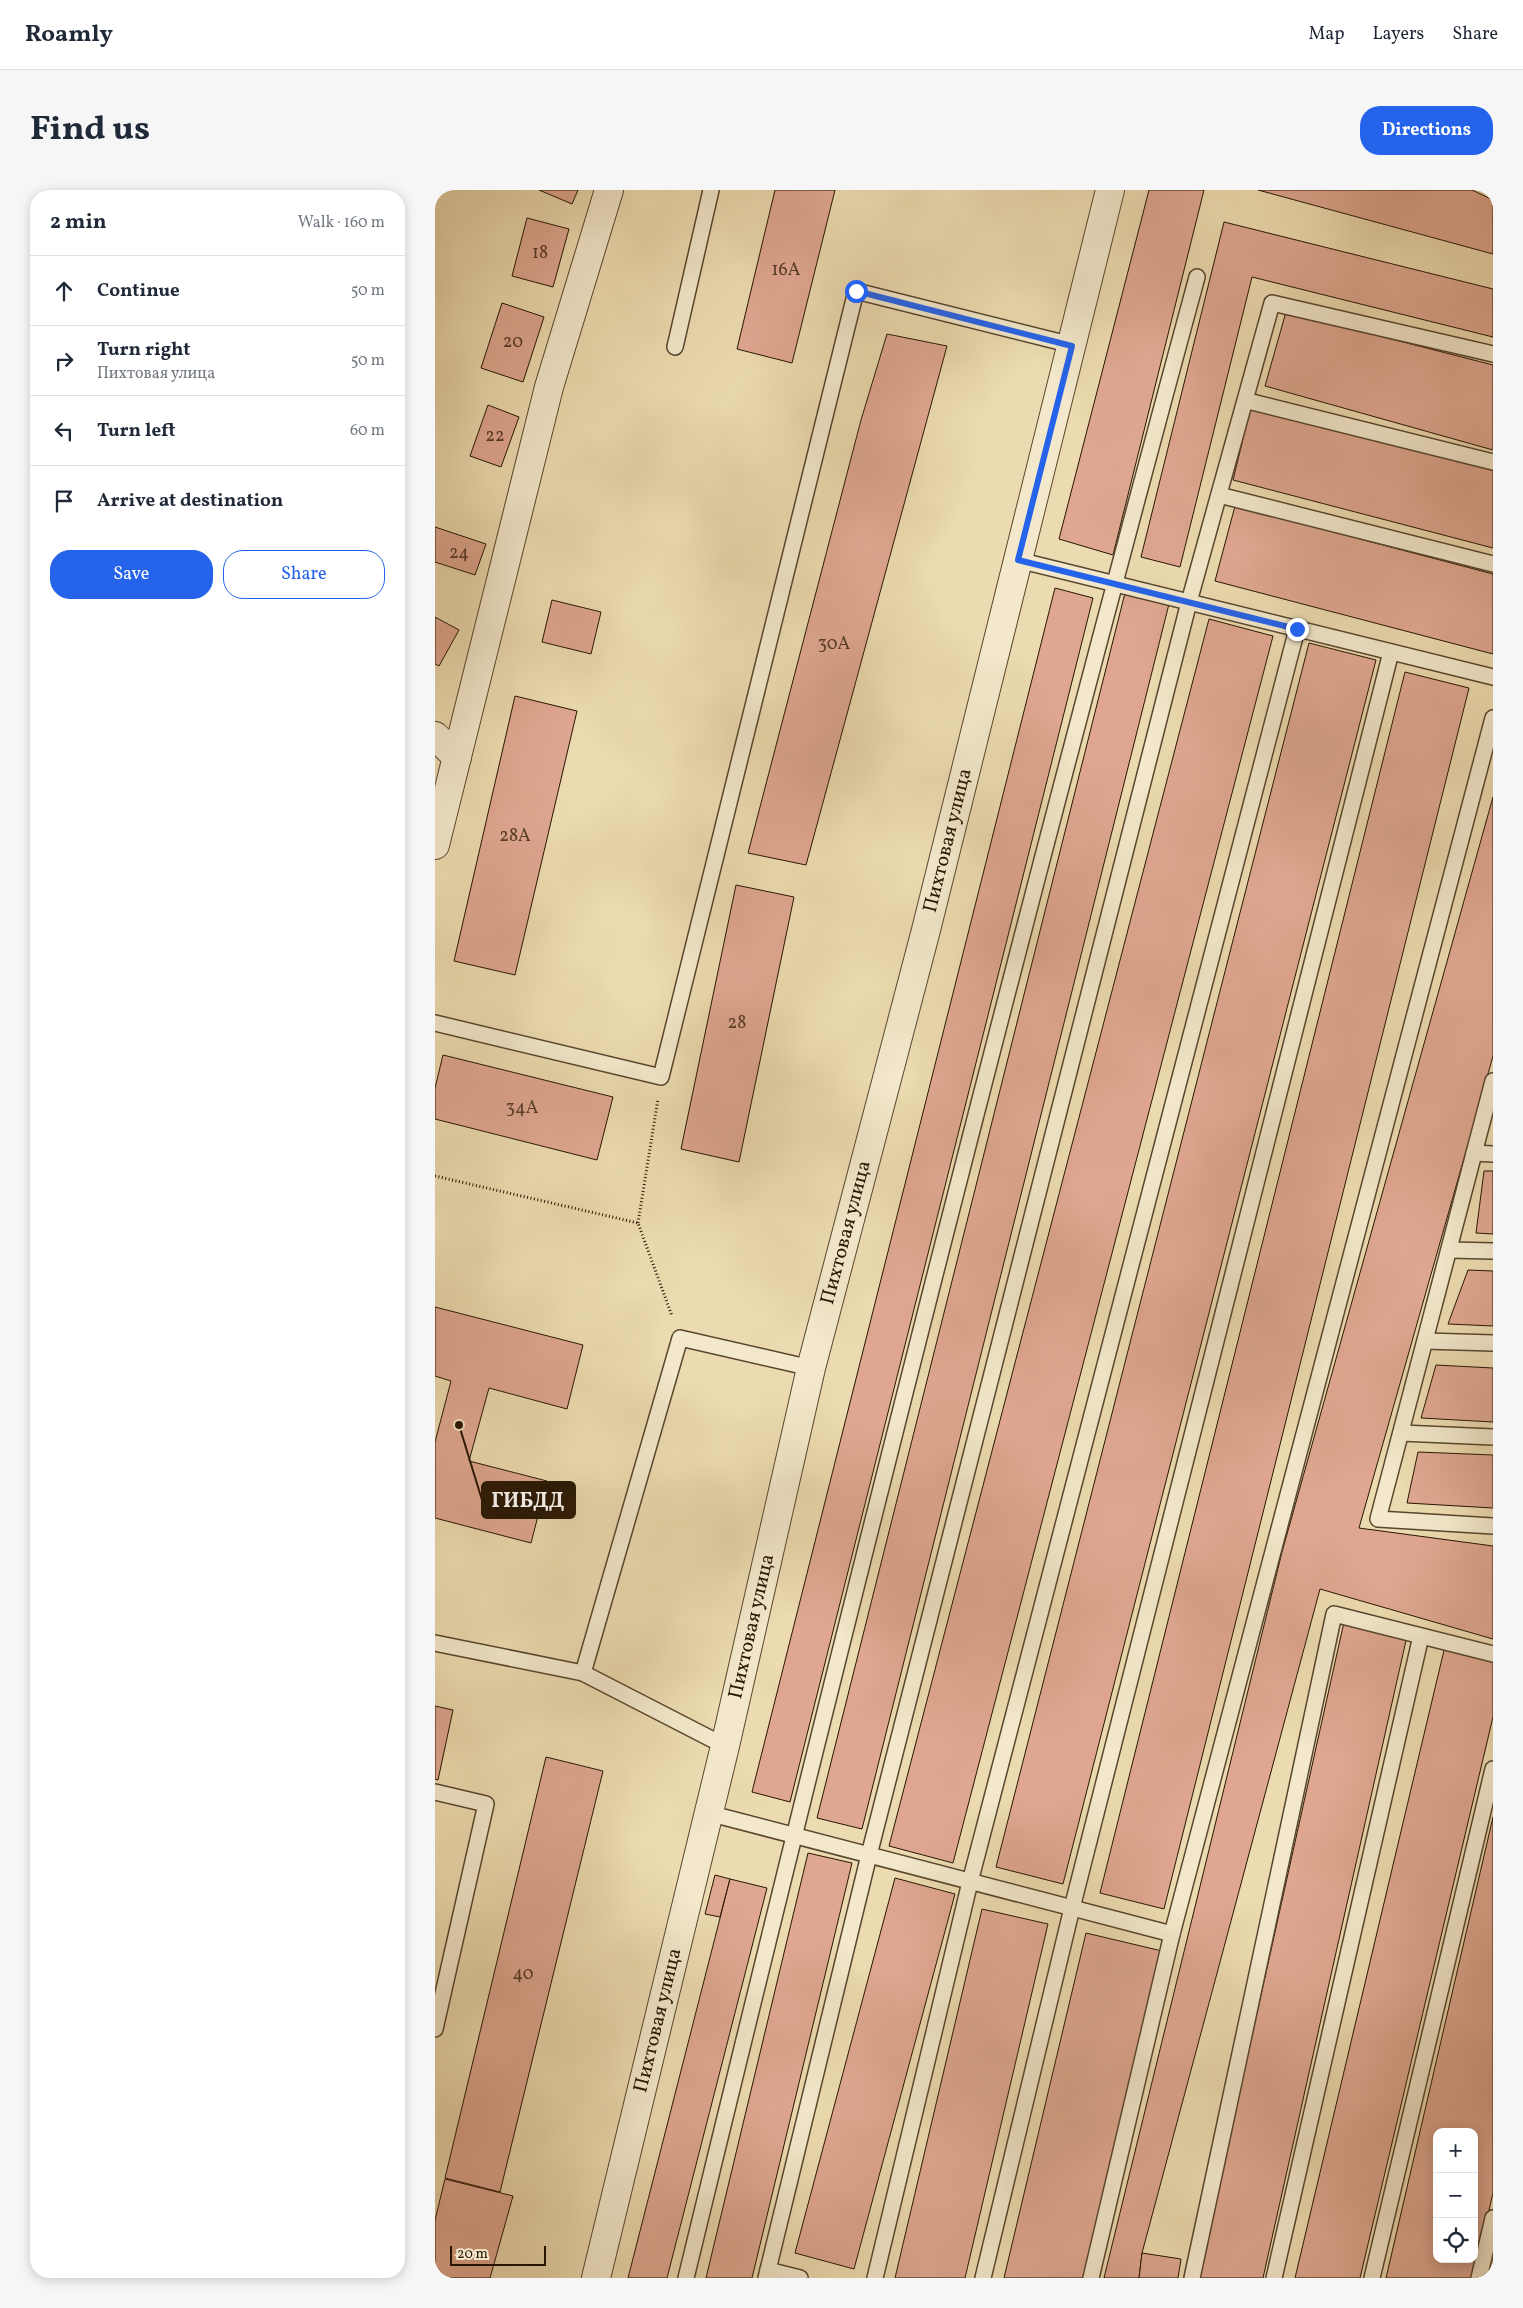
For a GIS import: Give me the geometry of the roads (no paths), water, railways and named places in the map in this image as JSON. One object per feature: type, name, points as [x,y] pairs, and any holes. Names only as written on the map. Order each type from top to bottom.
[{"type":"street","points":[[435,845],[549,387],[609,190]]},
{"type":"street","name":"Пихтовая улица","points":[[596,2278],[725,1746],[811,1368],[926,930],[1111,190]]},
{"type":"street","points":[[435,736],[457,756]]},
{"type":"lane","points":[[675,347],[711,190]]},
{"type":"lane","points":[[686,2278],[793,1835],[1114,584],[1197,277]]},
{"type":"lane","points":[[435,1023],[661,1077],[856,291],[1072,346]]},
{"type":"lane","points":[[800,2278],[767,2274],[869,1855],[1189,602],[1272,303],[1493,354]]},
{"type":"lane","points":[[1252,402],[1493,462]]},
{"type":"lane","points":[[1219,495],[1493,564]]},
{"type":"lane","points":[[1018,560],[1493,677]]},
{"type":"lane","points":[[875,2278],[970,1882],[1297,629]]},
{"type":"lane","points":[[983,2278],[1072,1908],[1391,652]]},
{"type":"lane","points":[[1091,2278],[1172,1934],[1493,718]]},
{"type":"lane","points":[[1493,1081],[1379,1519],[1493,1526]]},
{"type":"lane","points":[[1474,1153],[1493,1154]]},
{"type":"lane","points":[[1449,1250],[1493,1251]]},
{"type":"lane","points":[[583,1674],[680,1338],[811,1368]]},
{"type":"lane","points":[[1425,1341],[1493,1343]]},
{"type":"lane","points":[[1401,1433],[1493,1437]]},
{"type":"lane","points":[[1192,2278],[1334,1614],[1493,1654]]},
{"type":"lane","points":[[1274,2278],[1421,1636]]},
{"type":"lane","points":[[435,1643],[583,1674],[725,1746]]},
{"type":"lane","points":[[1372,2278],[1493,1769]]},
{"type":"lane","points":[[435,1792],[486,1804],[435,2029]]},
{"type":"lane","points":[[708,1813],[1172,1934]]},
{"type":"lane","points":[[1479,2278],[1493,2218]]},
{"type":"place","name":"ГИБДД","points":[[459,1425]]}]
